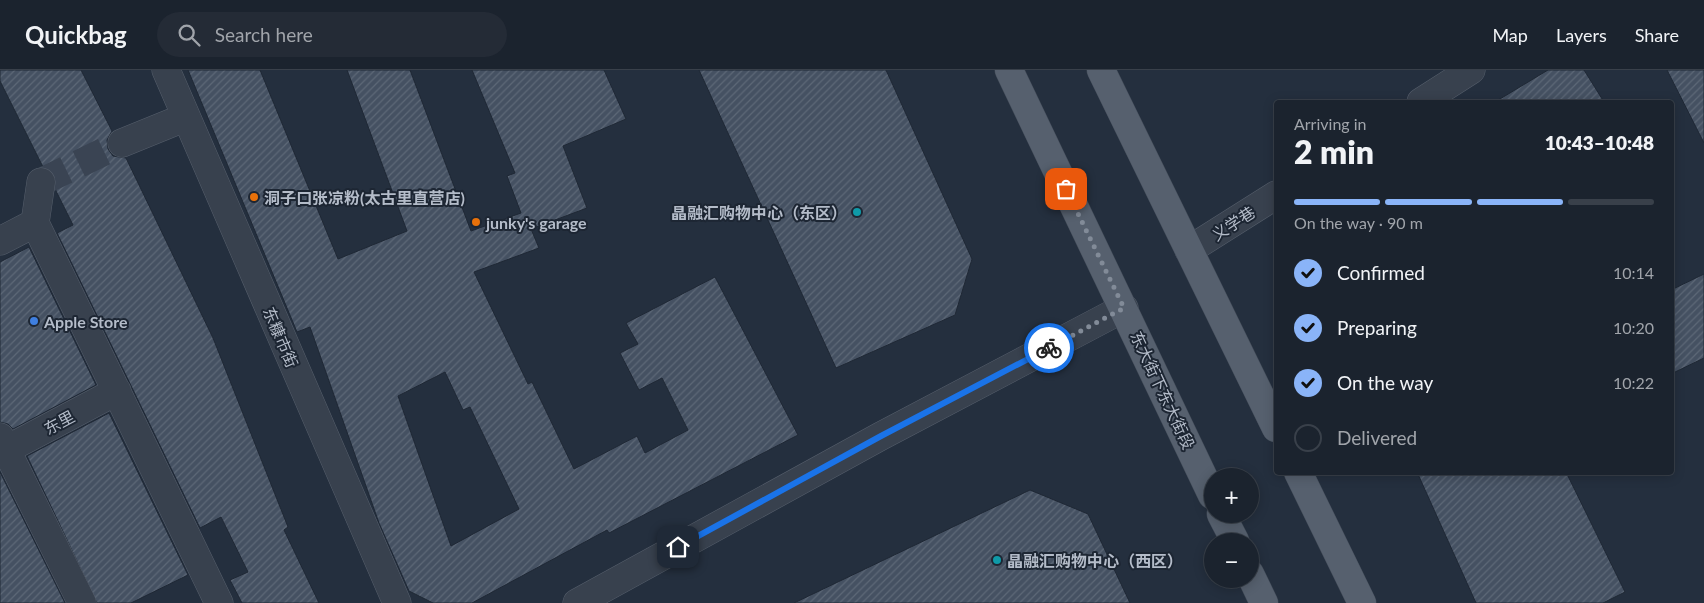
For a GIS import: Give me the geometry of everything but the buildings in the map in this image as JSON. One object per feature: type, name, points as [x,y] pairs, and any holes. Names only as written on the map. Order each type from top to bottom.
[{"type":"main road","name":"东大街下东大街段","points":[[1009,70],[1204,478]]},
{"type":"main road","points":[[1100,70],[1274,424]]},
{"type":"main road","points":[[1299,475],[1362,603]]},
{"type":"main road","points":[[1257,588],[1264,603]]},
{"type":"street","name":"东糠市街","points":[[166,70],[396,603]]},
{"type":"street","points":[[1424,100],[1460,73]]},
{"type":"street","points":[[122,143],[186,117]]},
{"type":"street","points":[[41,182],[35,223],[220,603]]},
{"type":"street","name":"义学巷","points":[[1189,250],[1274,196]]},
{"type":"street","points":[[0,241],[35,223]]},
{"type":"street","points":[[577,603],[881,436],[1124,308]]},
{"type":"street","name":"东里","points":[[2,446],[117,391]]},
{"type":"street","points":[[2,446],[82,603]]},
{"type":"tunnel","points":[[41,182],[122,143]]},
{"type":"way so far","points":[[1049,348],[1124,308],[1066,189]]},
{"type":"place","name":"洞子口张凉粉(太古里直营店)","points":[[254,197]]},
{"type":"place","name":"晶融汇购物中心（东区）","points":[[857,212]]},
{"type":"place","name":"junky's garage","points":[[476,222]]},
{"type":"place","name":"Apple Store","points":[[34,321]]},
{"type":"place","name":"晶融汇购物中心（西区）","points":[[997,560]]},
{"type":"route","points":[[678,547],[881,436],[1049,348]]}]
